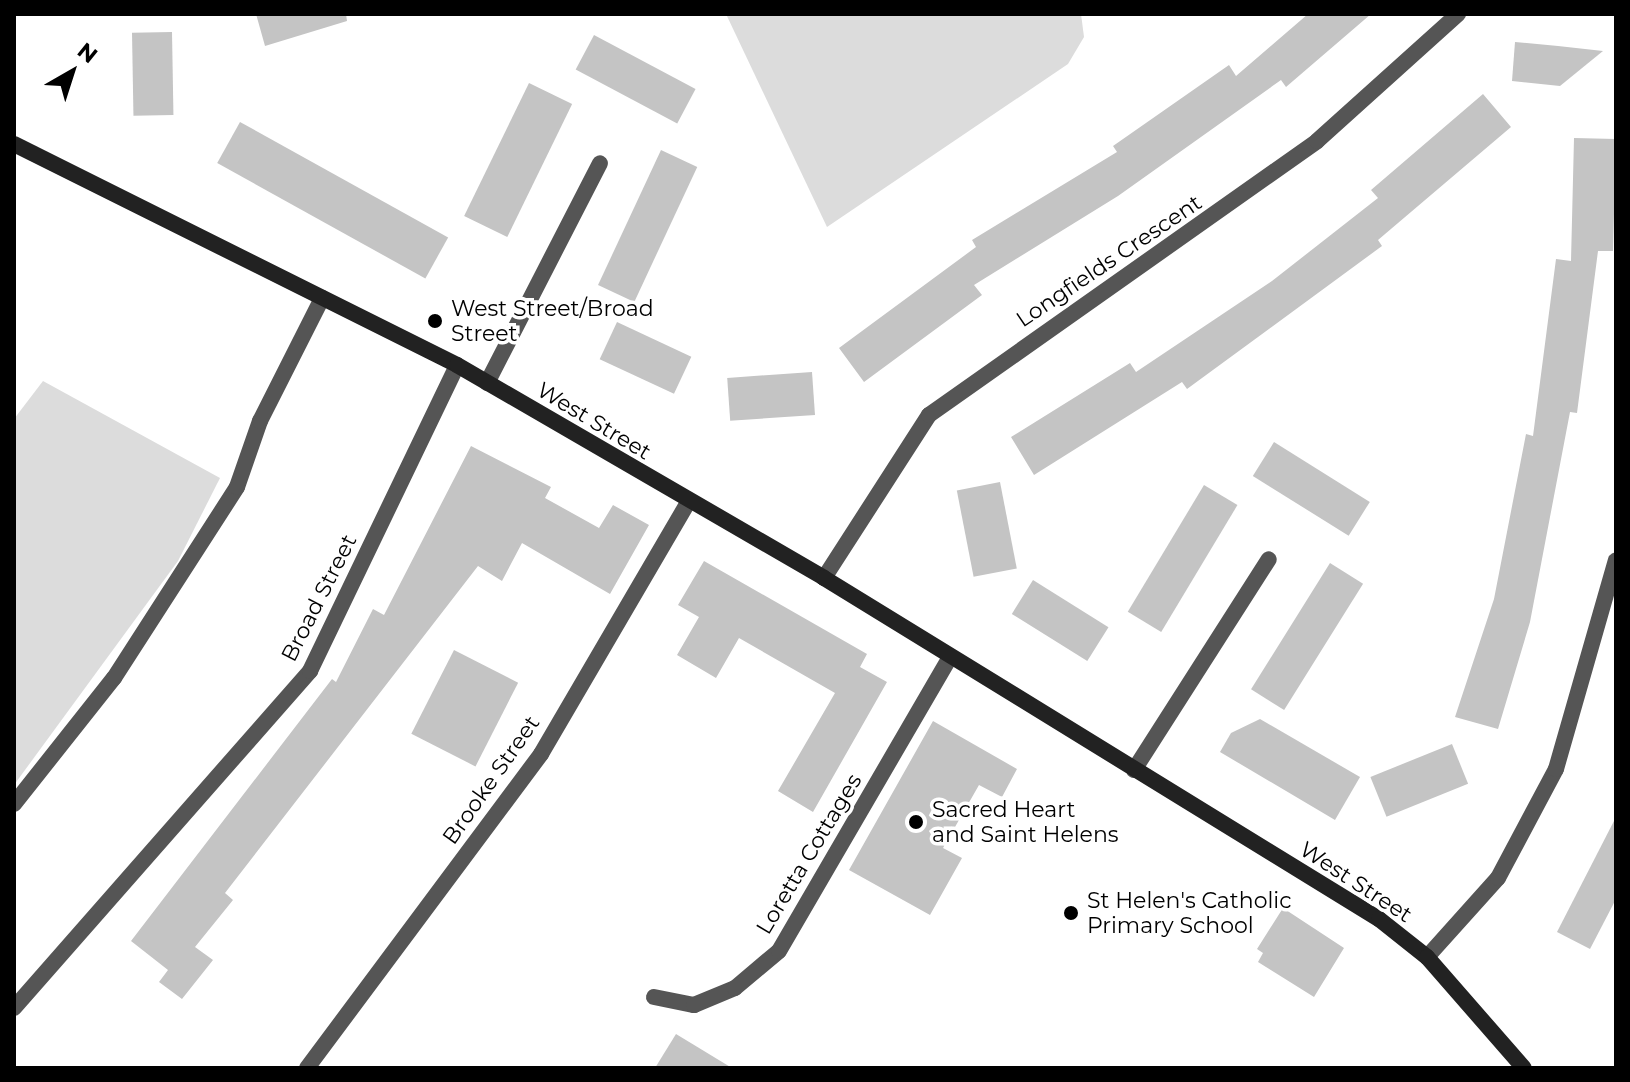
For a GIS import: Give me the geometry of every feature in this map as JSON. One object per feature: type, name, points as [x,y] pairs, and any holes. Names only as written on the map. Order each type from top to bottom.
[{"type":"main road","name":"West Street","points":[[14,144],[457,365],[688,502],[824,578],[1379,919],[1427,957],[1524,1068]]},
{"type":"street","name":"Longfields Crescent","points":[[824,578],[929,415],[1317,141],[1458,14]]},
{"type":"street","points":[[487,383],[600,163]]},
{"type":"street","points":[[14,804],[114,678],[237,487],[260,421],[322,298]]},
{"type":"street","name":"Broad Street","points":[[14,1008],[310,671],[457,365]]},
{"type":"street","name":"Brooke Street","points":[[307,1068],[541,754],[688,502]]},
{"type":"street","points":[[1134,770],[1269,559]]},
{"type":"street","points":[[1427,957],[1498,878],[1556,769],[1616,560]]},
{"type":"street","name":"Loretta Cottages","points":[[654,997],[694,1005],[735,988],[779,951],[950,657]]},
{"type":"shaded area","points":[[726,14],[1081,14],[1084,37],[1068,64],[827,227]]},
{"type":"shaded area","points":[[43,381],[220,478],[178,561],[14,785],[14,419]]},
{"type":"building","points":[[256,14],[346,14],[347,21],[265,46]]},
{"type":"building","points":[[1308,14],[1371,14],[1286,87],[1281,80],[1118,196],[974,285],[982,295],[864,382],[839,348],[976,247],[972,240],[1117,152],[1113,146],[1229,65],[1236,76]]},
{"type":"building","points":[[172,32],[173,115],[133,116],[132,33]]},
{"type":"building","points":[[594,35],[696,89],[677,123],[576,69]]},
{"type":"building","points":[[1515,42],[1603,51],[1560,86],[1512,81]]},
{"type":"building","points":[[529,83],[572,104],[507,237],[464,216]]},
{"type":"building","points":[[1483,94],[1511,127],[1378,240],[1382,246],[1187,389],[1182,382],[1034,475],[1011,437],[1130,363],[1136,372],[1272,281],[1378,198],[1371,190]]},
{"type":"building","points":[[240,122],[448,237],[425,278],[217,163]]},
{"type":"building","points":[[1574,138],[1616,139],[1613,251],[1598,251],[1577,413],[1570,412],[1530,622],[1498,729],[1455,717],[1494,599],[1526,434],[1533,436],[1556,259],[1571,261]]},
{"type":"building","points":[[661,150],[697,167],[634,302],[598,285]]},
{"type":"building","points":[[617,322],[691,357],[674,394],[600,359]]},
{"type":"building","points":[[812,372],[815,415],[730,421],[727,378]]},
{"type":"building","points":[[1274,442],[1370,502],[1349,536],[1253,476]]},
{"type":"building","points":[[471,446],[551,487],[545,498],[599,528],[613,505],[649,525],[610,594],[522,543],[502,581],[478,566],[225,893],[233,900],[195,947],[213,960],[182,999],[159,982],[168,970],[131,941],[332,679],[336,682],[373,609],[384,615]]},
{"type":"building","points":[[1000,482],[1017,568],[974,577],[957,490]]},
{"type":"building","points":[[1204,485],[1237,505],[1161,632],[1128,612]]},
{"type":"building","points":[[704,561],[867,654],[860,667],[887,682],[813,812],[778,791],[835,693],[739,638],[716,678],[677,655],[699,617],[678,605]]},
{"type":"building","points":[[1330,563],[1363,584],[1284,710],[1251,689]]},
{"type":"building","points":[[1033,580],[1108,627],[1087,661],[1012,614]]},
{"type":"building","points":[[454,650],[518,683],[475,766],[411,734]]},
{"type":"building","points":[[1260,719],[1360,777],[1335,820],[1220,752],[1231,733]]},
{"type":"building","name":"Sacred Heart and Saint Helens","points":[[933,721],[1017,769],[1002,797],[979,785],[943,848],[962,858],[930,915],[849,870]]},
{"type":"building","points":[[1452,744],[1468,784],[1387,817],[1370,777]]},
{"type":"building","points":[[1616,817],[1616,899],[1590,949],[1557,932]]},
{"type":"building","points":[[1283,908],[1344,948],[1314,997],[1258,962],[1263,953],[1257,949]]},
{"type":"building","points":[[676,1034],[732,1068],[655,1068]]},
{"type":"place","name":"West Street/Broad Street","points":[[435,321]]},
{"type":"place","name":"Sacred Heart and Saint Helens","points":[[916,822]]},
{"type":"place","name":"St Helen's Catholic Primary School","points":[[1071,913]]}]
